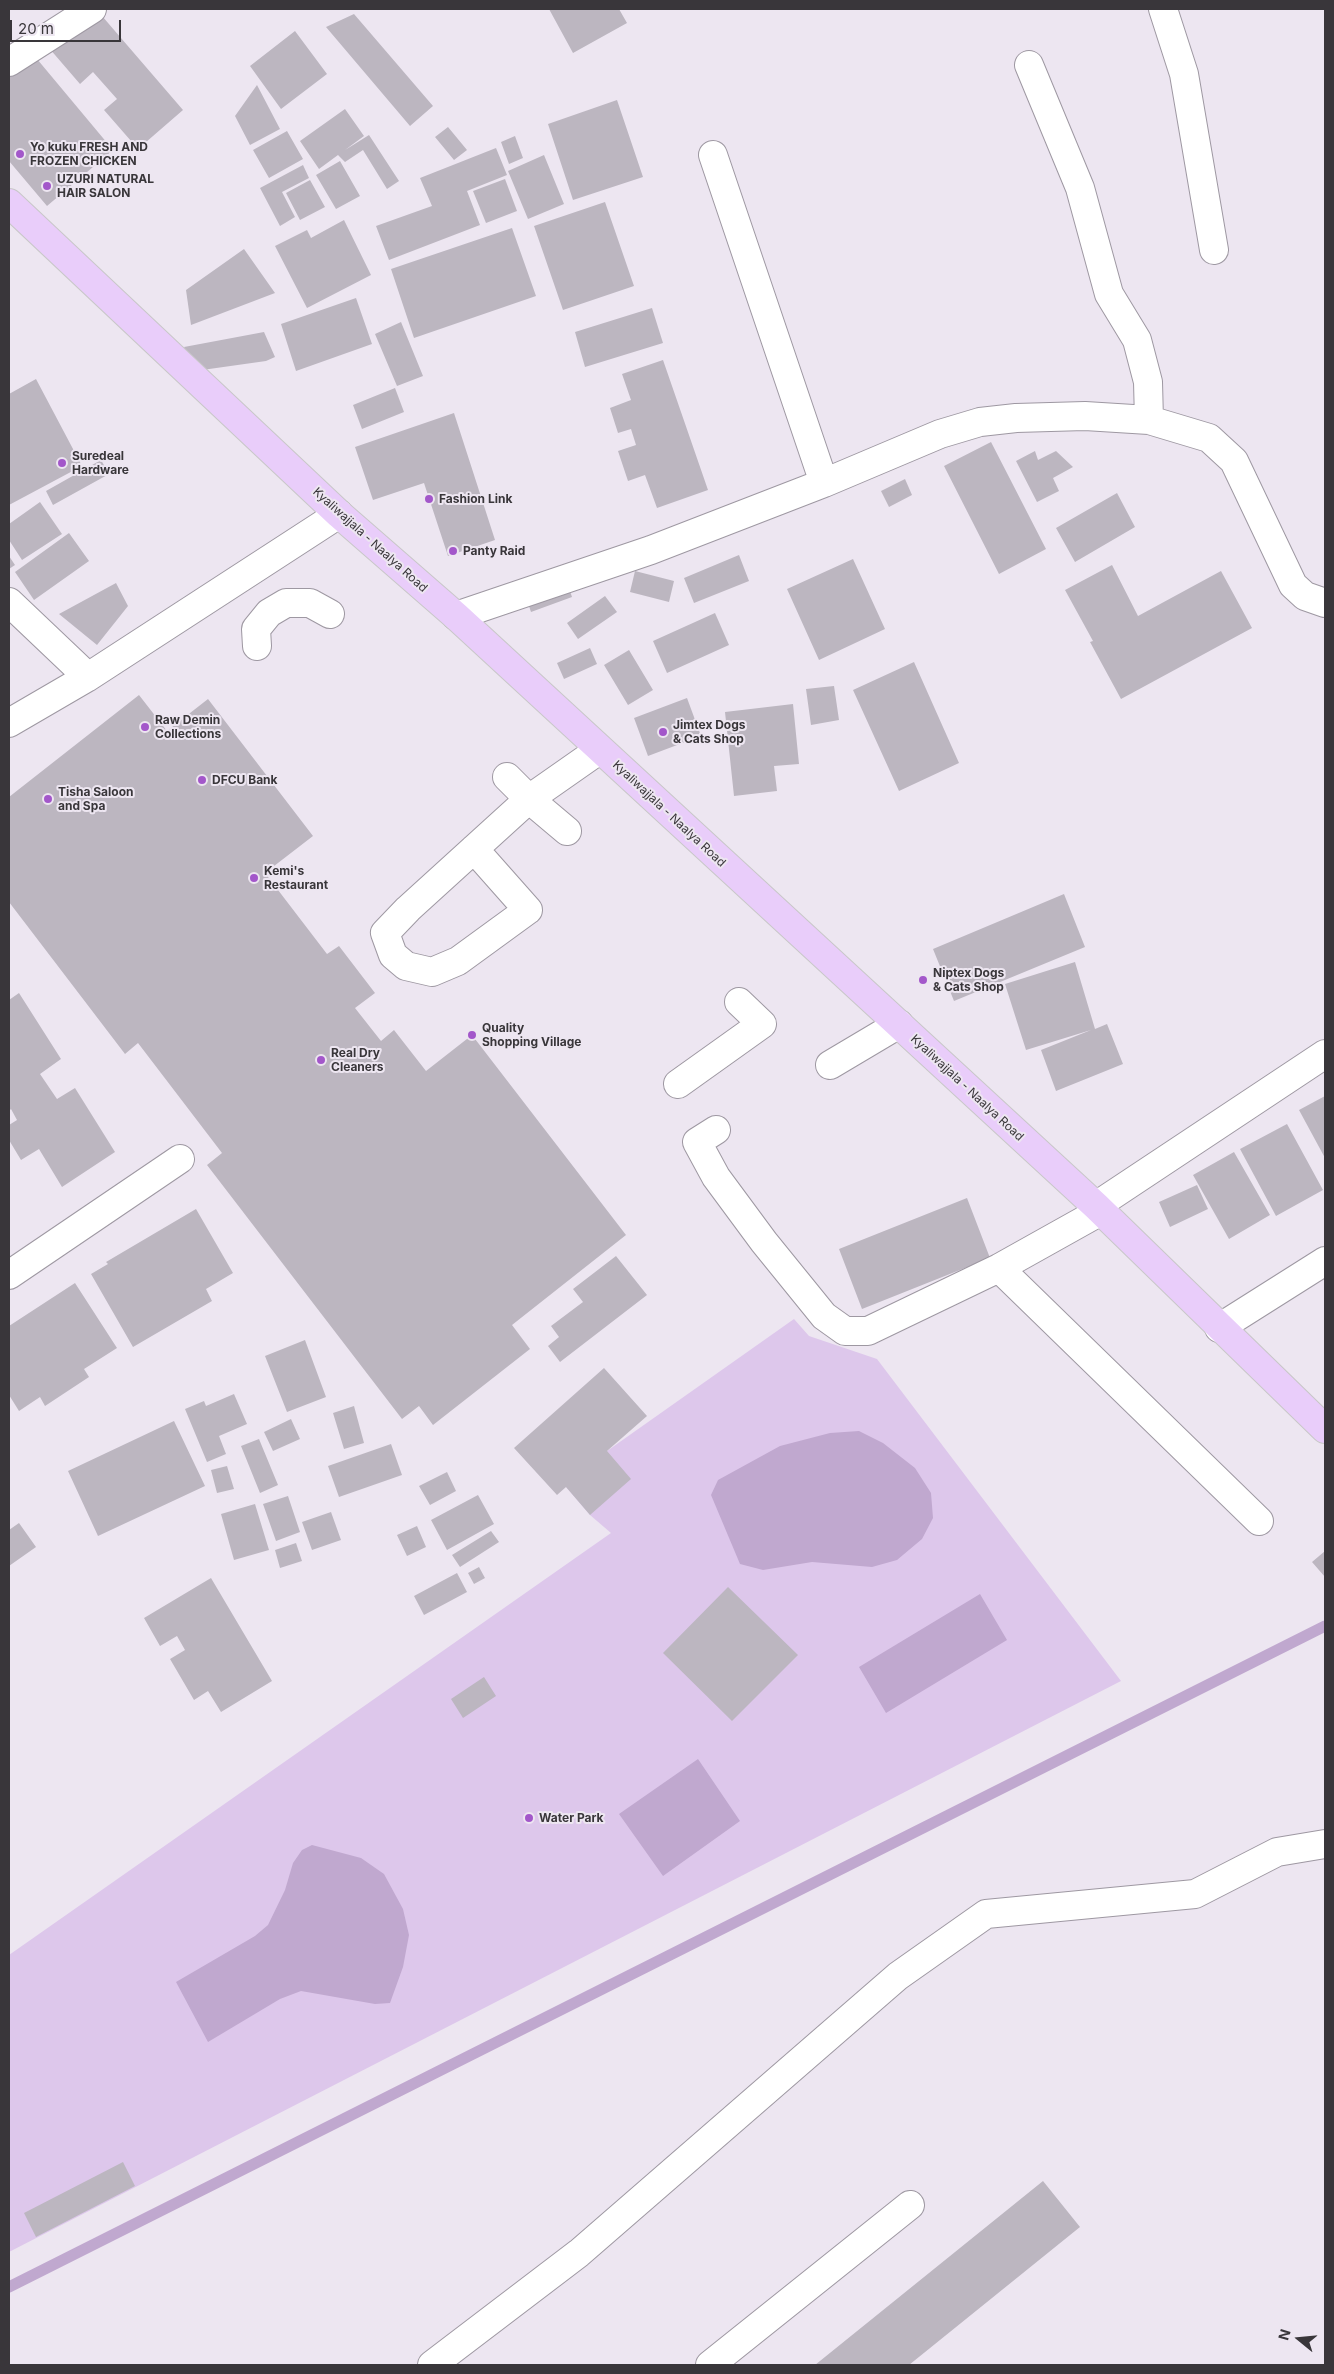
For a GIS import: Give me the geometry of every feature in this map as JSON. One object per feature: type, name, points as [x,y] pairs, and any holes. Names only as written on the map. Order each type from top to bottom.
[{"type":"main road","name":"Kyaliwajjala - Naalya Road","points":[[9,203],[339,514],[456,616],[599,750],[1099,1209],[1325,1429]]},
{"type":"street","points":[[9,62],[92,9]]},
{"type":"street","points":[[1163,9],[1184,74],[1214,250]]},
{"type":"street","points":[[1028,65],[1080,188],[1109,294],[1137,340],[1148,382],[1149,420]]},
{"type":"street","points":[[713,154],[824,483]]},
{"type":"street","points":[[456,616],[652,550],[824,483],[940,434],[980,422],[1085,416],[1149,420],[1209,438],[1234,461],[1293,585],[1304,596],[1325,603]]},
{"type":"street","points":[[9,723],[88,677],[339,514]]},
{"type":"street","points":[[9,602],[88,677]]},
{"type":"street","points":[[257,646],[256,629],[269,613],[286,603],[310,603],[330,614]]},
{"type":"street","points":[[474,849],[528,910],[458,961],[432,972],[406,966],[393,955],[385,933],[408,908],[529,799],[599,750]]},
{"type":"street","points":[[507,776],[529,799],[567,831]]},
{"type":"street","points":[[678,1084],[762,1024],[739,1002]]},
{"type":"street","points":[[830,1066],[898,1024]]},
{"type":"street","points":[[716,1130],[697,1142],[716,1177],[764,1242],[824,1316],[845,1331],[868,1331],[1000,1268],[1099,1209],[1325,1054]]},
{"type":"street","points":[[9,1275],[180,1158]]},
{"type":"street","points":[[1220,1328],[1325,1261]]},
{"type":"street","points":[[1000,1268],[1259,1522]]},
{"type":"street","points":[[432,2365],[579,2253],[898,1976],[986,1914],[1195,1894],[1277,1852],[1325,1844]]},
{"type":"street","points":[[710,2365],[910,2205]]},
{"type":"shaded area","name":"Water Park","points":[[794,1319],[809,1336],[877,1359],[1121,1681],[9,2252],[9,1955],[611,1533],[590,1515],[566,1487],[607,1451]]},
{"type":"shaded area","points":[[859,1431],[883,1443],[915,1468],[931,1493],[933,1518],[922,1539],[897,1560],[872,1567],[812,1562],[763,1570],[740,1564],[711,1495],[718,1480],[780,1446],[830,1433]]},
{"type":"shaded area","points":[[980,1594],[1007,1640],[886,1713],[859,1667]]},
{"type":"shaded area","points":[[698,1759],[740,1821],[663,1876],[619,1814]]},
{"type":"shaded area","points":[[312,1845],[361,1858],[384,1874],[403,1909],[409,1935],[403,1967],[390,2003],[375,2004],[301,1991],[280,1999],[208,2042],[176,1982],[255,1936],[268,1925],[285,1890],[293,1863],[302,1850]]},
{"type":"building","points":[[96,9],[183,110],[138,149],[104,110],[117,99],[93,72],[80,84],[49,48]]},
{"type":"building","points":[[549,9],[619,9],[627,23],[573,53]]},
{"type":"building","points":[[354,14],[433,106],[410,126],[326,27]]},
{"type":"building","points":[[295,31],[327,74],[281,109],[250,66]]},
{"type":"building","points":[[32,53],[113,150],[47,206],[9,161],[9,73]]},
{"type":"building","points":[[257,85],[280,129],[250,145],[235,116]]},
{"type":"building","points":[[617,100],[643,177],[573,200],[548,124]]},
{"type":"building","points":[[345,109],[364,136],[345,150],[369,135],[399,181],[387,189],[363,150],[345,162],[338,155],[319,169],[300,141]]},
{"type":"building","points":[[448,127],[467,150],[454,160],[435,137]]},
{"type":"building","points":[[287,131],[303,159],[269,178],[253,150]]},
{"type":"building","points":[[515,136],[523,158],[509,164],[501,142]]},
{"type":"building","points":[[496,148],[507,175],[467,191],[480,225],[389,260],[376,226],[432,206],[420,178]]},
{"type":"building","points":[[544,155],[564,204],[528,219],[508,171]]},
{"type":"building","points":[[340,161],[360,196],[336,209],[316,175]]},
{"type":"building","points":[[303,165],[309,178],[282,192],[295,217],[280,226],[260,188]]},
{"type":"building","points":[[505,179],[517,211],[486,223],[473,191]]},
{"type":"building","points":[[310,180],[325,207],[300,220],[286,193]]},
{"type":"building","points":[[605,202],[634,286],[563,310],[534,226]]},
{"type":"building","points":[[344,220],[371,275],[307,308],[275,246],[307,230],[311,238]]},
{"type":"building","points":[[512,228],[536,296],[414,338],[391,269]]},
{"type":"building","points":[[244,249],[275,293],[191,325],[186,290]]},
{"type":"building","points":[[356,298],[372,344],[296,371],[281,324]]},
{"type":"building","points":[[652,308],[663,343],[585,367],[575,332]]},
{"type":"building","points":[[401,322],[423,376],[397,386],[375,334]]},
{"type":"building","points":[[264,332],[275,357],[266,361],[195,371],[184,347]]},
{"type":"building","points":[[663,360],[708,490],[657,508],[645,475],[628,481],[618,451],[636,445],[631,429],[618,433],[610,408],[631,400],[622,374]]},
{"type":"building","points":[[36,379],[82,466],[9,505],[9,394]]},
{"type":"building","points":[[395,388],[404,412],[362,429],[353,405]]},
{"type":"building","points":[[454,413],[495,540],[448,556],[424,483],[373,500],[355,447]]},
{"type":"building","points":[[991,442],[1046,549],[999,574],[944,466]]},
{"type":"building","points":[[1035,451],[1038,460],[1056,451],[1073,467],[1053,478],[1059,491],[1037,502],[1016,461]]},
{"type":"building","points":[[101,460],[109,474],[53,505],[46,491]]},
{"type":"building","points":[[905,479],[912,495],[889,507],[881,491]]},
{"type":"building","points":[[1117,493],[1135,527],[1075,562],[1056,528]]},
{"type":"building","points":[[40,502],[62,534],[22,560],[9,540],[9,524]]},
{"type":"building","points":[[69,533],[89,561],[34,600],[15,572]]},
{"type":"building","points":[[739,555],[749,581],[694,603],[684,578]]},
{"type":"building","points":[[9,556],[15,565],[9,569]]},
{"type":"building","points":[[853,559],[885,629],[819,660],[787,589]]},
{"type":"building","points":[[1112,565],[1138,616],[1221,571],[1252,628],[1121,699],[1090,642],[1093,641],[1065,590]]},
{"type":"building","points":[[635,571],[674,581],[669,602],[630,592]]},
{"type":"building","points":[[566,579],[572,597],[531,612],[525,594]]},
{"type":"building","points":[[116,583],[128,606],[97,645],[59,614]]},
{"type":"building","points":[[605,596],[617,612],[578,639],[567,623]]},
{"type":"building","points":[[715,613],[729,645],[667,673],[653,641]]},
{"type":"building","points":[[590,648],[597,664],[564,679],[557,663]]},
{"type":"building","points":[[629,650],[653,690],[628,705],[604,665]]},
{"type":"building","points":[[914,662],[959,763],[899,791],[853,690]]},
{"type":"building","points":[[834,686],[839,720],[811,725],[806,689]]},
{"type":"building","points":[[139,695],[167,731],[208,699],[313,836],[265,873],[327,954],[339,946],[375,993],[355,1008],[381,1041],[394,1030],[426,1071],[472,1035],[626,1235],[512,1325],[530,1349],[433,1425],[419,1406],[402,1419],[207,1165],[222,1153],[138,1043],[125,1054],[9,902],[9,797]]},
{"type":"building","points":[[687,698],[701,736],[648,756],[634,718]]},
{"type":"building","points":[[793,704],[799,764],[774,766],[777,791],[734,796],[725,712]]},
{"type":"building","points":[[1064,894],[1085,947],[954,1001],[933,949]]},
{"type":"building","points":[[1075,962],[1095,1029],[1107,1024],[1123,1064],[1056,1091],[1041,1050],[1091,1030],[1026,1050],[1005,984]]},
{"type":"building","points":[[19,993],[61,1059],[40,1074],[57,1099],[75,1088],[115,1152],[62,1187],[39,1149],[21,1160],[9,1140],[9,1125],[17,1120],[11,1109],[9,1111],[9,1000]]},
{"type":"building","points":[[1325,1096],[1325,1158],[1299,1110]]},
{"type":"building","points":[[1287,1124],[1323,1190],[1276,1216],[1240,1149]]},
{"type":"building","points":[[1234,1152],[1270,1215],[1229,1239],[1193,1175]]},
{"type":"building","points":[[1197,1185],[1208,1209],[1170,1227],[1159,1202]]},
{"type":"building","points":[[967,1198],[990,1258],[862,1309],[839,1249]]},
{"type":"building","points":[[196,1209],[233,1273],[206,1289],[212,1301],[133,1347],[91,1274],[108,1264],[106,1262]]},
{"type":"building","points":[[616,1256],[647,1295],[560,1362],[548,1346],[559,1337],[551,1326],[583,1302],[573,1289]]},
{"type":"building","points":[[75,1283],[117,1348],[84,1369],[89,1377],[45,1406],[40,1397],[19,1411],[9,1395],[9,1326]]},
{"type":"building","points":[[305,1340],[326,1397],[287,1412],[265,1356]]},
{"type":"building","points":[[604,1368],[647,1416],[607,1451],[631,1479],[590,1515],[566,1487],[557,1495],[514,1448]]},
{"type":"building","points":[[234,1394],[247,1424],[219,1436],[226,1454],[207,1462],[185,1409],[204,1401],[206,1406]]},
{"type":"building","points":[[354,1406],[364,1443],[344,1449],[333,1413]]},
{"type":"building","points":[[291,1419],[300,1439],[273,1451],[264,1432]]},
{"type":"building","points":[[174,1421],[205,1486],[98,1536],[68,1471]]},
{"type":"building","points":[[259,1439],[278,1485],[260,1493],[241,1446]]},
{"type":"building","points":[[391,1444],[402,1475],[339,1497],[328,1466]]},
{"type":"building","points":[[227,1466],[234,1489],[217,1493],[211,1470]]},
{"type":"building","points":[[447,1472],[456,1491],[430,1505],[419,1486]]},
{"type":"building","points":[[478,1495],[494,1524],[447,1550],[431,1520]]},
{"type":"building","points":[[288,1496],[300,1532],[276,1541],[263,1504]]},
{"type":"building","points":[[255,1504],[269,1550],[234,1560],[221,1514]]},
{"type":"building","points":[[331,1512],[341,1540],[312,1550],[302,1522]]},
{"type":"building","points":[[19,1523],[36,1547],[9,1566],[9,1530]]},
{"type":"building","points":[[417,1526],[426,1547],[407,1556],[397,1535]]},
{"type":"building","points":[[491,1531],[499,1542],[460,1567],[452,1555]]},
{"type":"building","points":[[296,1543],[302,1561],[280,1568],[275,1550]]},
{"type":"building","points":[[1325,1551],[1325,1577],[1312,1562]]},
{"type":"building","points":[[479,1567],[485,1578],[474,1584],[468,1573]]},
{"type":"building","points":[[457,1573],[467,1592],[424,1615],[414,1596]]},
{"type":"building","points":[[211,1578],[272,1681],[221,1712],[208,1691],[194,1700],[170,1659],[185,1650],[177,1636],[160,1646],[144,1618]]},
{"type":"building","points":[[728,1587],[798,1655],[732,1721],[663,1653]]},
{"type":"building","points":[[484,1677],[496,1696],[463,1718],[451,1699]]},
{"type":"building","points":[[123,2162],[135,2186],[36,2237],[24,2213]]},
{"type":"building","points":[[1043,2181],[1080,2227],[909,2365],[815,2365]]},
{"type":"waterway","points":[[9,2287],[1325,1626]]},
{"type":"place","name":"Yo kuku FRESH AND FROZEN CHICKEN","points":[[20,154]]},
{"type":"place","name":"UZURI NATURAL HAIR SALON","points":[[47,186]]},
{"type":"place","name":"Suredeal Hardware","points":[[62,463]]},
{"type":"place","name":"Fashion Link","points":[[429,499]]},
{"type":"place","name":"Panty Raid","points":[[453,551]]},
{"type":"place","name":"Raw Demin Collections","points":[[145,727]]},
{"type":"place","name":"Jimtex Dogs & Cats Shop","points":[[663,732]]},
{"type":"place","name":"DFCU Bank","points":[[202,780]]},
{"type":"place","name":"Tisha Saloon and Spa","points":[[48,799]]},
{"type":"place","name":"Kemi's Restaurant","points":[[254,878]]},
{"type":"place","name":"Niptex Dogs & Cats Shop","points":[[923,980]]},
{"type":"place","name":"Quality Shopping Village","points":[[472,1035]]},
{"type":"place","name":"Real Dry Cleaners","points":[[321,1060]]},
{"type":"place","name":"Water Park","points":[[529,1818]]}]
